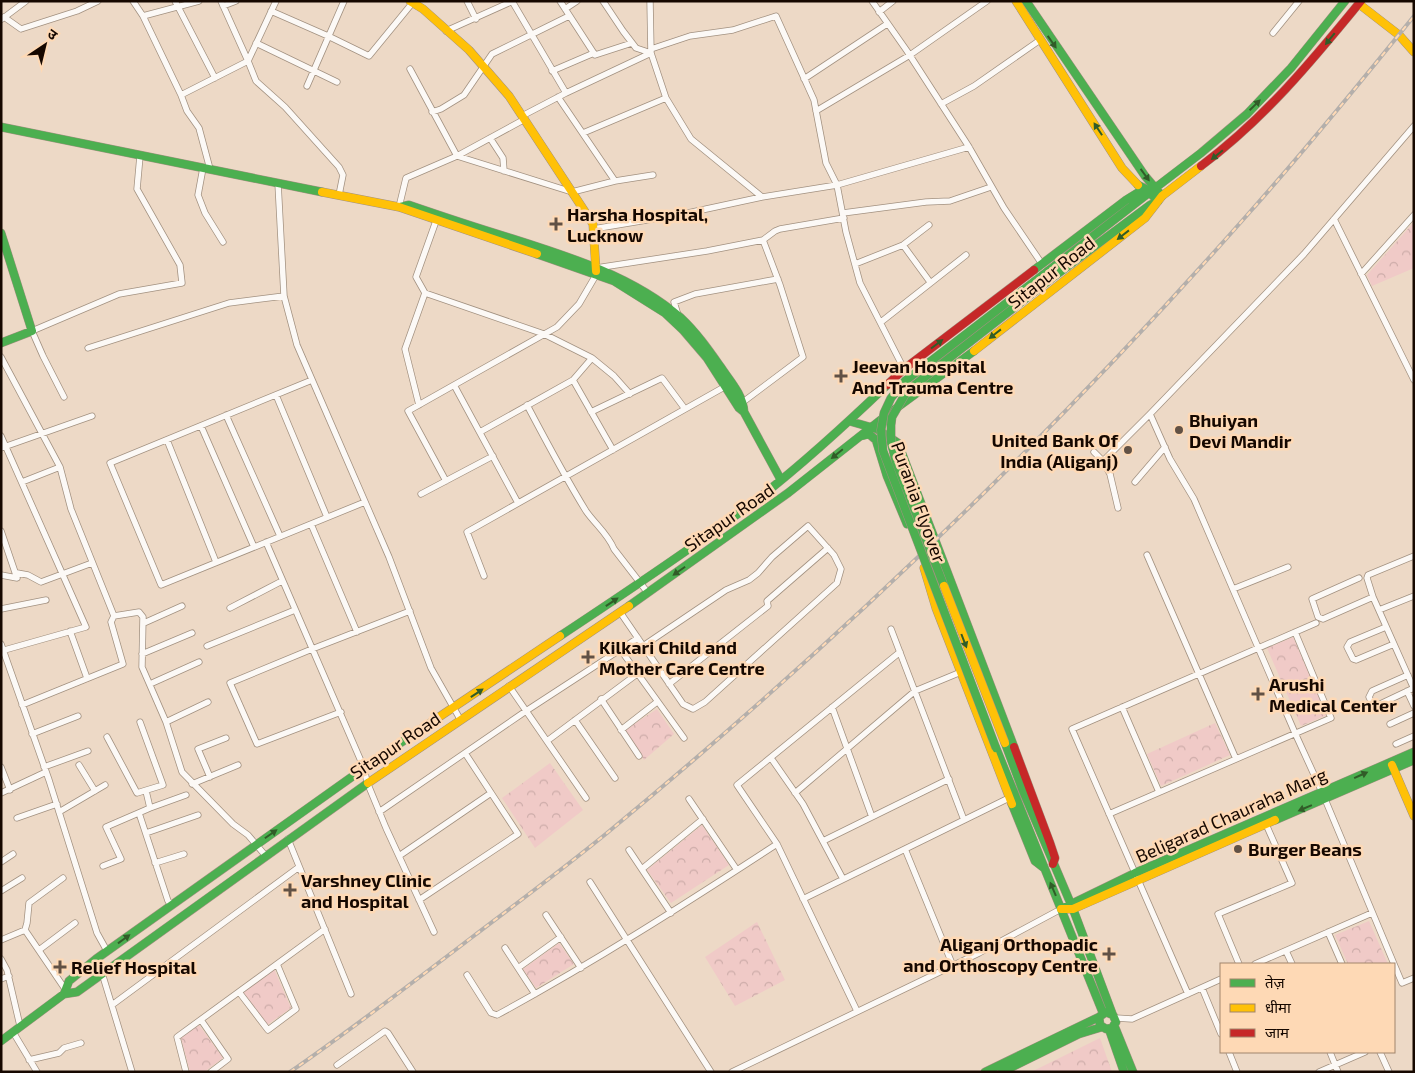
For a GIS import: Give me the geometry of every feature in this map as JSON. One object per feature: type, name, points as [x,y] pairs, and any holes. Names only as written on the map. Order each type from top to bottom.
[{"type":"main road","points":[[1016,1],[1122,168],[1135,183],[1153,190]]},
{"type":"main road","points":[[1026,1],[1160,199]]},
{"type":"main road","name":"Sitapur Road","points":[[1,1041],[64,991],[69,981],[256,844],[364,768],[736,516],[849,421],[904,369],[1132,195],[1153,190],[1232,128],[1293,66],[1345,1]]},
{"type":"main road","points":[[413,2],[469,50],[509,96],[524,118],[593,224],[596,272]]},
{"type":"main road","points":[[1360,3],[1399,35],[1414,52]]},
{"type":"main road","name":"Sitapur Road","points":[[64,991],[77,992],[367,782],[648,593],[788,493],[871,427],[1145,218],[1160,199],[1226,147],[1276,101],[1314,59],[1360,3]]},
{"type":"main road","points":[[1,127],[399,207],[436,221],[596,272],[665,313],[683,330],[707,358],[739,408],[744,412],[781,480]]},
{"type":"main road","name":"Purania Flyover","points":[[1053,864],[896,462],[890,437],[890,423],[899,402],[907,391],[1153,190]]},
{"type":"main road","name":"Purania Flyover","points":[[1044,868],[996,748],[886,459],[880,430],[885,409],[896,391],[905,381],[1050,275],[1160,199]]},
{"type":"main road","points":[[399,207],[409,205],[630,284],[678,315],[710,352],[745,405],[744,412]]},
{"type":"main road","points":[[1,232],[32,331],[1,343]]},
{"type":"main road","points":[[849,421],[877,429],[898,443],[1050,843],[1055,858],[1053,864],[1072,907],[1124,1072]]},
{"type":"main road","points":[[859,437],[869,434],[876,440],[887,476],[919,553],[936,606],[1029,849],[1035,860],[1044,868],[1101,1015],[1110,1023],[1132,1072]]},
{"type":"main road","points":[[936,606],[956,597]]},
{"type":"main road","name":"Beligarad Chauraha Marg","points":[[1061,909],[1072,907],[1137,876],[1324,796],[1392,765],[1414,752]]},
{"type":"main road","points":[[1414,760],[1392,765],[1414,816]]},
{"type":"main road","points":[[1101,1015],[1099,1022],[1110,1023]]},
{"type":"main road","points":[[985,1072],[1101,1015]]},
{"type":"main road","points":[[1002,1072],[1079,1034],[1110,1023]]},
{"type":"street","points":[[26,1],[3,18],[21,29],[77,11],[98,1]]},
{"type":"street","points":[[133,1],[143,16],[182,94],[187,111],[199,128],[206,168],[198,195],[205,212],[223,242]]},
{"type":"street","points":[[143,16],[176,4],[199,1]]},
{"type":"street","points":[[236,1],[222,3],[256,81],[285,107],[339,167],[343,175],[339,195]]},
{"type":"street","points":[[182,94],[248,61],[276,1]]},
{"type":"street","points":[[307,86],[344,1]]},
{"type":"street","points":[[467,1],[476,19]]},
{"type":"street","points":[[446,31],[512,1],[566,93]]},
{"type":"street","points":[[560,1],[595,56],[632,43]]},
{"type":"street","points":[[565,9],[577,1]]},
{"type":"street","points":[[603,1],[636,48],[651,51]]},
{"type":"street","points":[[650,1],[651,51],[666,98],[691,139],[762,197]]},
{"type":"street","points":[[872,1],[910,55],[991,187],[1042,264]]},
{"type":"street","points":[[879,12],[893,1]]},
{"type":"street","points":[[816,111],[910,55],[987,1]]},
{"type":"street","points":[[1273,33],[1299,1]]},
{"type":"street","points":[[271,11],[369,56],[413,2]]},
{"type":"street","points":[[176,4],[215,78]]},
{"type":"street","points":[[432,112],[441,109],[464,95],[492,54],[569,16]]},
{"type":"street","points":[[399,207],[406,178],[457,156],[558,97],[651,51],[690,36],[733,30],[776,16],[814,100],[826,163],[837,185],[860,283],[904,369]]},
{"type":"street","points":[[804,79],[888,24]]},
{"type":"street","points":[[941,104],[974,86],[1040,40]]},
{"type":"street","points":[[256,43],[314,69],[337,82]]},
{"type":"street","points":[[552,71],[594,53]]},
{"type":"street","points":[[410,69],[457,156],[572,192],[615,181],[653,175]]},
{"type":"street","points":[[558,97],[615,181]]},
{"type":"street","points":[[583,133],[666,98]]},
{"type":"street","points":[[1103,461],[1304,254],[1414,126]]},
{"type":"street","points":[[490,138],[502,158],[504,171]]},
{"type":"street","points":[[593,229],[683,214],[762,197],[837,185],[968,147]]},
{"type":"street","points":[[64,397],[42,356],[32,331],[119,294],[182,283],[180,265],[137,189],[140,156]]},
{"type":"street","points":[[278,183],[284,296],[297,345],[389,557],[431,668],[460,719]]},
{"type":"street","points":[[446,481],[408,411],[557,327],[579,304],[596,272],[763,240],[780,229],[843,216],[926,202],[950,201],[991,187]]},
{"type":"street","points":[[1361,274],[1414,215]]},
{"type":"street","points":[[1334,219],[1414,380]]},
{"type":"street","points":[[436,221],[416,277],[425,293],[544,334],[592,358],[614,376],[630,394]]},
{"type":"street","points":[[855,264],[903,245],[929,225]]},
{"type":"street","points":[[743,402],[803,357],[778,279],[763,240]]},
{"type":"street","points":[[903,245],[930,282]]},
{"type":"street","points":[[881,322],[966,255]]},
{"type":"street","points":[[678,315],[674,302],[678,299],[695,294],[778,279]]},
{"type":"street","points":[[419,405],[405,349],[425,293]]},
{"type":"street","points":[[88,348],[229,303],[284,296]]},
{"type":"street","points":[[1,357],[60,466],[71,509],[114,616],[112,622],[123,664],[22,705]]},
{"type":"street","points":[[480,432],[572,380],[592,358]]},
{"type":"street","points":[[591,412],[662,378],[685,409]]},
{"type":"street","points":[[312,380],[110,463],[161,585],[365,502]]},
{"type":"street","points":[[572,380],[613,450]]},
{"type":"street","points":[[454,385],[518,503]]},
{"type":"street","points":[[484,576],[466,532],[726,386]]},
{"type":"street","points":[[276,395],[304,466],[327,517]]},
{"type":"street","points":[[527,406],[588,514],[648,593]]},
{"type":"street","points":[[1150,414],[1165,447],[1194,499],[1324,796],[1394,963]]},
{"type":"street","points":[[226,415],[280,536]]},
{"type":"street","points":[[4,447],[92,416]]},
{"type":"street","points":[[201,426],[254,547]]},
{"type":"street","points":[[1,436],[4,447],[22,482],[86,627],[2,651]]},
{"type":"street","points":[[167,440],[216,562]]},
{"type":"street","points":[[1135,482],[1165,447]]},
{"type":"street","points":[[1094,452],[1103,461],[1110,474],[1118,508]]},
{"type":"street","points":[[421,494],[493,456]]},
{"type":"street","points":[[22,482],[60,466]]},
{"type":"street","points":[[311,524],[357,632]]},
{"type":"street","points":[[620,612],[682,704],[693,709],[705,702],[837,583],[841,569],[834,555],[808,526],[749,580],[726,590],[643,646]]},
{"type":"street","points":[[1,531],[17,573],[17,578],[1,575]]},
{"type":"street","points":[[266,542],[341,712],[364,768],[367,782],[379,812],[434,932]]},
{"type":"street","points":[[669,684],[768,606],[768,601],[828,548]]},
{"type":"street","points":[[1147,555],[1236,759]]},
{"type":"street","points":[[1414,556],[1367,576],[1386,627],[1408,675],[1414,706]]},
{"type":"street","points":[[17,573],[28,575],[41,582],[92,563]]},
{"type":"street","points":[[1233,589],[1288,566]]},
{"type":"street","points":[[1359,578],[1313,599],[1318,617],[1323,619],[1374,597]]},
{"type":"street","points":[[230,608],[282,581]]},
{"type":"street","points":[[1379,610],[1414,596]]},
{"type":"street","points":[[1,609],[46,600]]},
{"type":"street","points":[[144,623],[182,606]]},
{"type":"street","points":[[207,646],[295,610]]},
{"type":"street","points":[[341,712],[257,744],[230,683],[410,611]]},
{"type":"street","points":[[114,616],[139,612],[143,616],[142,667],[166,722],[182,772],[265,855]]},
{"type":"street","points":[[1188,994],[1072,729],[1316,623]]},
{"type":"street","points":[[1386,627],[1350,642],[1347,647],[1356,660],[1394,644]]},
{"type":"street","points":[[891,628],[964,820]]},
{"type":"street","points":[[70,631],[87,678]]},
{"type":"street","points":[[1109,814],[1332,718],[1295,632]]},
{"type":"street","points":[[142,654],[192,633]]},
{"type":"street","points":[[379,812],[526,711],[638,638]]},
{"type":"street","points":[[1,644],[60,812],[97,933],[108,951]]},
{"type":"street","points":[[620,650],[684,738]]},
{"type":"street","points":[[857,1012],[777,844],[737,785],[900,652]]},
{"type":"street","points":[[150,684],[199,662]]},
{"type":"street","points":[[795,793],[915,691],[961,672]]},
{"type":"street","points":[[547,741],[637,674]]},
{"type":"street","points":[[1408,675],[1372,691],[1370,697],[1373,705],[1376,706],[1412,689]]},
{"type":"street","points":[[509,686],[586,798]]},
{"type":"street","points":[[601,699],[639,756]]},
{"type":"street","points":[[166,722],[208,702]]},
{"type":"street","points":[[621,730],[657,702]]},
{"type":"street","points":[[832,707],[872,817]]},
{"type":"street","points":[[1122,707],[1160,792]]},
{"type":"street","points":[[1390,724],[1414,713]]},
{"type":"street","points":[[32,734],[78,716]]},
{"type":"street","points":[[575,720],[614,778]]},
{"type":"street","points":[[107,737],[137,793],[163,785],[140,722]]},
{"type":"street","points":[[1396,744],[1414,736]]},
{"type":"street","points":[[210,777],[198,749],[226,738]]},
{"type":"street","points":[[1,793],[10,790],[45,770],[88,751]]},
{"type":"street","points":[[419,900],[518,834],[465,753]]},
{"type":"street","points":[[770,758],[795,793],[843,879]]},
{"type":"street","points":[[79,765],[95,791]]},
{"type":"street","points":[[192,784],[238,765]]},
{"type":"street","points":[[1,767],[10,790]]},
{"type":"street","points":[[823,841],[949,779]]},
{"type":"street","points":[[60,812],[105,785]]},
{"type":"street","points":[[146,791],[150,808]]},
{"type":"street","points":[[399,856],[491,793]]},
{"type":"street","points":[[103,866],[121,859],[106,827],[139,812],[186,795]]},
{"type":"street","points":[[803,899],[1009,798]]},
{"type":"street","points":[[690,799],[737,870]]},
{"type":"street","points":[[17,818],[57,804]]},
{"type":"street","points":[[139,812],[168,901],[172,905]]},
{"type":"street","points":[[146,833],[198,815]]},
{"type":"street","points":[[642,869],[703,819]]},
{"type":"street","points":[[1239,963],[1218,914],[1292,883],[1264,821]]},
{"type":"street","points":[[288,838],[351,994]]},
{"type":"street","points":[[466,975],[491,1013],[496,1015],[581,968],[671,913],[777,844]]},
{"type":"street","points":[[905,849],[952,966]]},
{"type":"street","points":[[629,850],[671,913]]},
{"type":"street","points":[[1,862],[13,854]]},
{"type":"street","points":[[155,863],[184,854]]},
{"type":"street","points":[[112,1005],[300,867]]},
{"type":"street","points":[[1,891],[22,878]]},
{"type":"street","points":[[25,930],[29,903],[63,878]]},
{"type":"street","points":[[590,882],[710,1072]]},
{"type":"street","points":[[732,1072],[952,966],[1061,909]]},
{"type":"street","points":[[1257,963],[1372,913]]},
{"type":"street","points":[[546,915],[581,968]]},
{"type":"street","points":[[39,950],[75,923]]},
{"type":"street","points":[[186,1072],[177,1037],[325,929]]},
{"type":"street","points":[[1,940],[25,930]]},
{"type":"street","points":[[25,930],[64,991]]},
{"type":"street","points":[[1328,932],[1342,963]]},
{"type":"street","points":[[518,968],[561,937]]},
{"type":"street","points":[[505,948],[535,994]]},
{"type":"street","points":[[1286,951],[1292,963]]},
{"type":"street","points":[[1,959],[9,976],[20,1026]]},
{"type":"street","points":[[239,992],[268,1030],[296,1009],[277,964]]},
{"type":"street","points":[[1395,966],[1402,983],[1414,978]]},
{"type":"street","points":[[102,973],[132,1072]]},
{"type":"street","points":[[1,979],[9,976]]},
{"type":"street","points":[[1110,1023],[1132,1019],[1220,979]]},
{"type":"street","points":[[1202,988],[1220,1030]]},
{"type":"street","points":[[201,1020],[228,1059],[211,1072]]},
{"type":"street","points":[[337,1065],[385,1031],[388,1032],[411,1071]]},
{"type":"street","points":[[13,1032],[37,1072]]},
{"type":"street","points":[[29,1060],[59,1053],[64,1048],[81,1043]]},
{"type":"street","points":[[1228,1053],[1237,1072]]},
{"type":"street","points":[[1330,1053],[1338,1072]]},
{"type":"street","points":[[1320,1072],[1363,1053]]},
{"type":"street","points":[[1380,1053],[1389,1072]]},
{"type":"green space","points":[[1414,222],[1414,268],[1372,286],[1367,275]]},
{"type":"green space","points":[[1293,637],[1327,715],[1301,726],[1267,648]]},
{"type":"green space","points":[[657,709],[674,734],[644,760],[625,730]]},
{"type":"green space","points":[[1215,723],[1230,755],[1161,786],[1147,754]]},
{"type":"green space","points":[[550,763],[583,810],[535,848],[502,798]]},
{"type":"green space","points":[[702,825],[729,865],[671,903],[647,870]]},
{"type":"green space","points":[[1369,921],[1388,963],[1348,963],[1335,935]]},
{"type":"green space","points":[[757,922],[785,980],[735,1006],[705,957]]},
{"type":"green space","points":[[559,943],[574,964],[536,988],[523,969]]},
{"type":"green space","points":[[274,969],[291,1008],[267,1025],[243,992]]},
{"type":"green space","points":[[199,1025],[223,1058],[204,1072],[190,1072],[181,1038]]},
{"type":"green space","points":[[1100,1038],[1112,1072],[1031,1072]]},
{"type":"railway","points":[[290,1072],[404,989],[590,846],[692,761],[859,613],[1020,457],[1174,296],[1291,165],[1414,16]]},
{"type":"traffic: fast","points":[[1026,1],[1145,176],[1162,196]]},
{"type":"traffic: fast","points":[[1034,270],[1126,200],[1139,192],[1150,192],[1201,153],[1247,114],[1291,68],[1345,1]]},
{"type":"traffic: fast","points":[[1,127],[322,192]]},
{"type":"traffic: fast","points":[[1052,278],[1158,201],[1146,189],[1138,185]]},
{"type":"traffic: fast","points":[[1048,271],[1150,192]]},
{"type":"traffic: fast","points":[[400,207],[409,205],[553,252],[598,269],[642,290],[681,318],[697,335],[735,387],[741,399],[744,412]]},
{"type":"traffic: fast","points":[[1,233],[32,331],[1,343]]},
{"type":"traffic: fast","points":[[537,254],[614,281],[665,313],[683,330],[707,358],[739,408],[744,412],[781,480]]},
{"type":"traffic: fast","points":[[996,748],[883,451],[881,430],[884,413],[891,398],[905,381],[1048,271]]},
{"type":"traffic: fast","points":[[944,586],[896,462],[891,442],[892,417],[907,391],[1052,278]]},
{"type":"traffic: fast","points":[[629,606],[788,493],[887,415],[974,351]]},
{"type":"traffic: fast","points":[[560,636],[714,532],[775,486],[887,385]]},
{"type":"traffic: fast","points":[[849,421],[877,429],[898,443],[1014,747]]},
{"type":"traffic: fast","points":[[861,436],[869,434],[876,440],[887,476],[907,524]]},
{"type":"traffic: fast","points":[[64,994],[69,981],[96,959],[433,721]]},
{"type":"traffic: fast","points":[[1005,743],[1023,791],[1073,909],[1112,1013]]},
{"type":"traffic: fast","points":[[996,748],[1103,1013]]},
{"type":"traffic: fast","points":[[1061,909],[1135,873],[1414,752]]},
{"type":"traffic: fast","points":[[1275,820],[1414,760]]},
{"type":"traffic: fast","points":[[1,1041],[64,994],[77,992],[368,783]]},
{"type":"traffic: fast","points":[[1012,804],[1035,861],[1044,868]]},
{"type":"traffic: fast","points":[[985,1072],[1106,1012],[1113,1015],[1116,1022],[1112,1028],[1106,1029],[1100,1025],[1099,1017]]},
{"type":"traffic: fast","points":[[1114,1025],[1133,1072]]},
{"type":"traffic: fast","points":[[1002,1072],[1079,1034],[1102,1027]]},
{"type":"traffic: fast","points":[[1109,1029],[1124,1072]]},
{"type":"traffic: slow","points":[[410,1],[423,9],[469,50],[509,96],[593,224],[596,271]]},
{"type":"traffic: slow","points":[[1016,1],[1122,168],[1138,185]]},
{"type":"traffic: slow","points":[[1359,4],[1399,35],[1414,52]]},
{"type":"traffic: slow","points":[[974,351],[1145,218],[1162,196],[1201,166]]},
{"type":"traffic: slow","points":[[322,192],[399,207],[537,254]]},
{"type":"traffic: slow","points":[[924,568],[936,608],[1012,804]]},
{"type":"traffic: slow","points":[[944,586],[1005,743]]},
{"type":"traffic: slow","points":[[368,783],[629,606]]},
{"type":"traffic: slow","points":[[433,721],[560,636]]},
{"type":"traffic: slow","points":[[1392,765],[1414,816]]},
{"type":"traffic: slow","points":[[1061,909],[1073,909],[1275,820]]},
{"type":"traffic: jam","points":[[1201,166],[1246,129],[1266,109],[1305,67],[1361,1]]},
{"type":"traffic: jam","points":[[887,385],[904,369],[1034,270]]},
{"type":"traffic: jam","points":[[1014,747],[1050,843],[1055,858],[1053,864]]},
{"type":"place","name":"Harsha Hospital, Lucknow","points":[[556,224]]},
{"type":"place","name":"Jeevan Hospital And Trauma Centre","points":[[841,376]]},
{"type":"place","name":"Bhuiyan Devi Mandir","points":[[1179,430]]},
{"type":"place","name":"United Bank Of India (Aliganj)","points":[[1128,450]]},
{"type":"place","name":"Kilkari Child and Mother Care Centre","points":[[588,657]]},
{"type":"place","name":"Arushi Medical Center","points":[[1258,694]]},
{"type":"place","name":"Burger Beans","points":[[1238,849]]},
{"type":"place","name":"Varshney Clinic and Hospital","points":[[290,890]]},
{"type":"place","name":"Aliganj Orthopadic and Orthoscopy Centre","points":[[1109,954]]},
{"type":"place","name":"Relief Hospital","points":[[60,967]]}]
